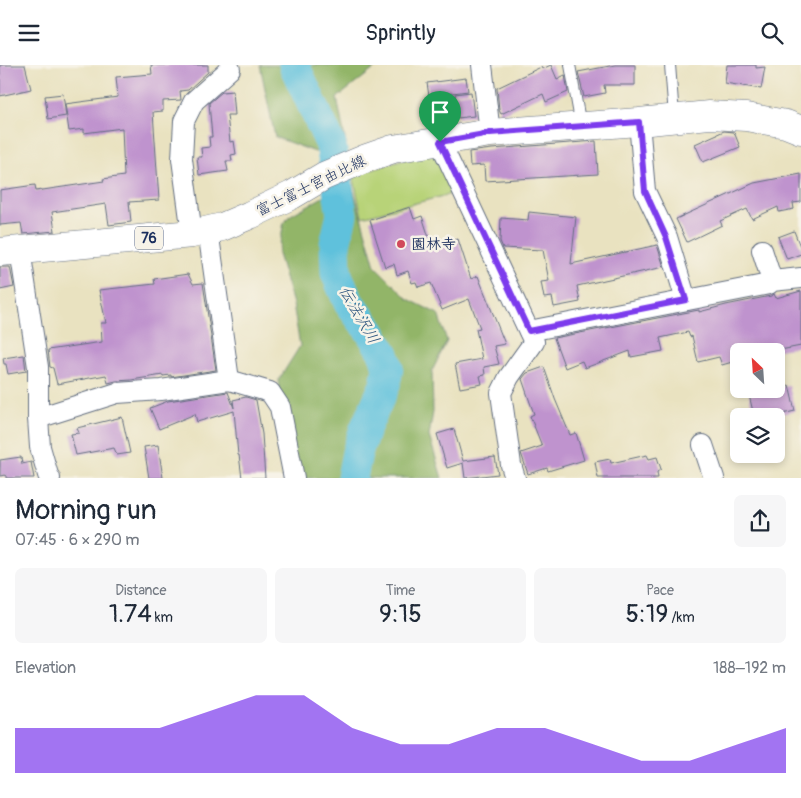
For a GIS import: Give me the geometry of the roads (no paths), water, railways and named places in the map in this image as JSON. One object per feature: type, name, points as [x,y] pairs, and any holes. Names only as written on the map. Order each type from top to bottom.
[{"type":"main road","name":"富士富士宮由比線","points":[[10,251],[200,232],[222,227],[292,195],[324,176],[367,158],[393,149],[490,133],[709,115],[746,117],[786,124],[801,130]]},
{"type":"street","points":[[482,65],[490,133]]},
{"type":"street","points":[[229,380],[200,232],[182,159],[184,121],[194,101],[230,69]]},
{"type":"street","points":[[639,122],[645,191],[666,237],[686,300]]},
{"type":"street","points":[[440,142],[534,342],[509,377],[501,393],[511,465],[515,478]]},
{"type":"street","points":[[762,250],[772,281]]},
{"type":"street","points":[[10,251],[38,367],[40,447],[50,478]]},
{"type":"street","points":[[529,331],[769,284],[772,281],[801,278]]},
{"type":"street","points":[[38,418],[117,393],[161,390],[229,380],[270,392],[280,407],[294,478]]},
{"type":"street","points":[[703,445],[714,478]]},
{"type":"lane","points":[[570,65],[581,126]]},
{"type":"lane","points":[[670,65],[674,119]]},
{"type":"waterway","name":"伝法沢川","points":[[294,65],[331,145],[342,215],[335,244],[336,273],[349,303],[368,328],[384,354],[388,367],[385,385],[365,429],[357,453],[352,478]]},
{"type":"place","name":"園林寺","points":[[401,244]]}]
